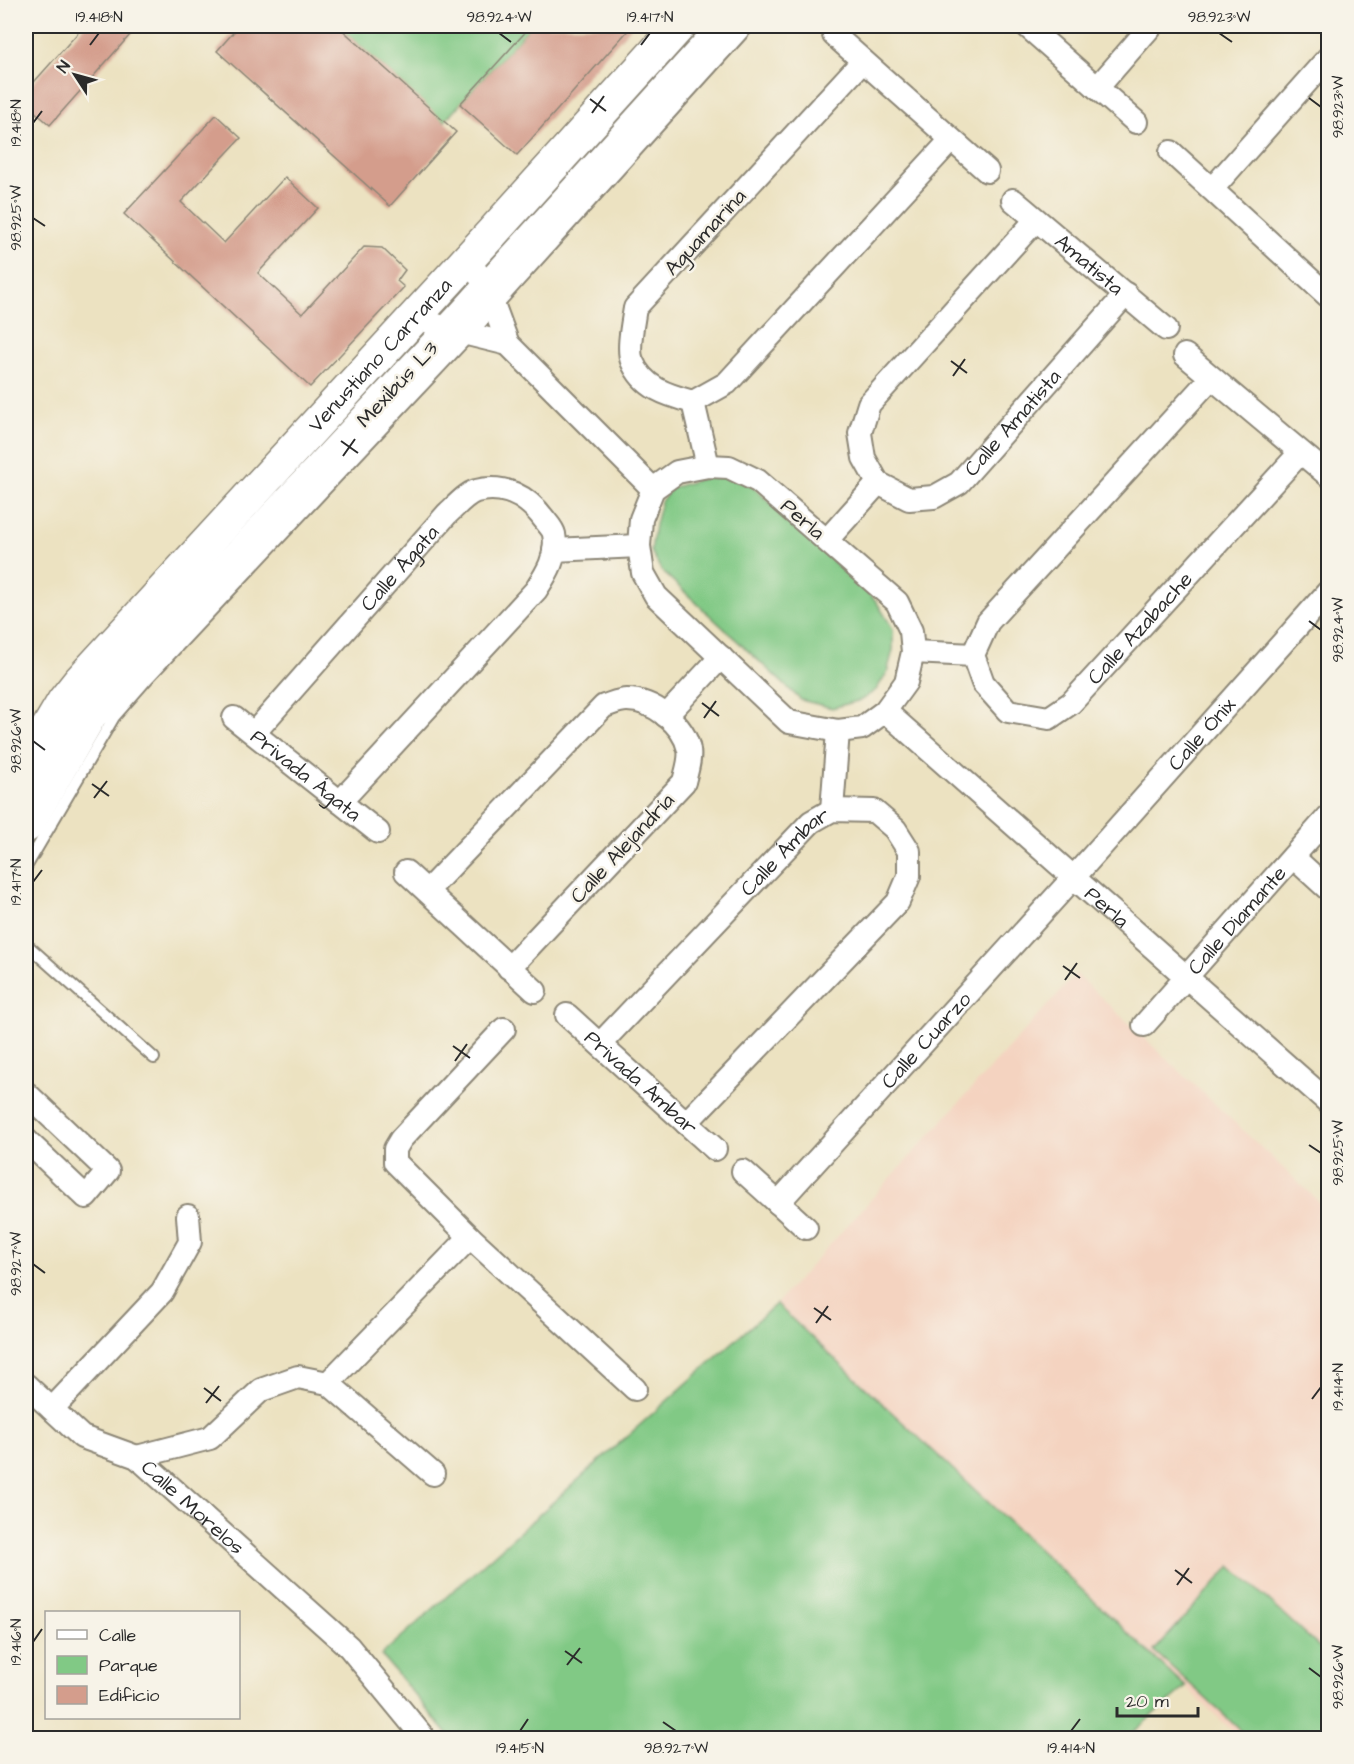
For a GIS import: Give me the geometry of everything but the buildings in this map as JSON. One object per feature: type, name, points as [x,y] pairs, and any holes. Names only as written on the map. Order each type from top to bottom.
[{"type":"main road","name":"Venustiano Carranza","points":[[91,676],[461,332],[726,26]]},
{"type":"main road","name":"Venustiano Carranza","points":[[91,676],[415,317],[467,248],[668,30]]},
{"type":"main road","points":[[26,765],[64,701],[91,676]]},
{"type":"main road","points":[[26,826],[90,715],[91,676]]},
{"type":"street","points":[[1027,26],[1136,122]]},
{"type":"street","points":[[1097,88],[1151,26]]},
{"type":"street","points":[[834,35],[987,171]]},
{"type":"street","name":"Aguamarina","points":[[693,402],[671,396],[648,385],[631,360],[631,335],[635,308],[863,61]]},
{"type":"street","points":[[1212,189],[1324,73]]},
{"type":"street","points":[[708,466],[693,402],[727,383],[951,140]]},
{"type":"street","points":[[1172,152],[1327,291]]},
{"type":"street","name":"Amatista","points":[[1013,200],[1166,329]]},
{"type":"street","points":[[827,540],[878,483],[864,458],[860,433],[869,404],[1036,220]]},
{"type":"street","points":[[467,248],[491,299],[508,344],[653,489]]},
{"type":"street","name":"Calle Amatista","points":[[878,483],[909,499],[934,497],[960,483],[1126,294]]},
{"type":"street","points":[[415,317],[508,344]]},
{"type":"street","points":[[1185,355],[1328,475]]},
{"type":"street","points":[[913,652],[973,654],[988,622],[1210,378]]},
{"type":"street","name":"Calle Azabache","points":[[973,654],[983,683],[1008,711],[1049,718],[1071,703],[1300,453]]},
{"type":"street","name":"Perla","points":[[708,466],[729,467],[758,481],[897,602],[910,631],[913,652],[906,682],[885,711],[862,728],[838,731],[789,722],[656,596],[643,573],[639,546],[641,519],[653,489],[677,472],[708,466]]},
{"type":"street","name":"Calle Ágata","points":[[254,733],[447,514],[473,492],[497,488],[519,494],[536,508],[554,532],[554,550]]},
{"type":"street","points":[[340,802],[536,590],[550,568],[554,550],[639,546]]},
{"type":"street","name":"Calle Ónix","points":[[1074,877],[1329,592]]},
{"type":"street","points":[[666,716],[721,657]]},
{"type":"street","name":"Calle Alejandría","points":[[428,891],[604,706],[625,700],[643,703],[666,716],[683,731],[690,752],[684,782],[509,968]]},
{"type":"street","name":"Perla","points":[[885,711],[1329,1102]]},
{"type":"street","name":"Privada Ágata","points":[[234,718],[378,832]]},
{"type":"street","points":[[832,810],[838,731]]},
{"type":"street","name":"Calle Ámbar","points":[[600,1044],[811,822],[832,810],[874,811],[895,829],[909,851],[909,876],[898,902],[686,1123]]},
{"type":"street","name":"Calle Diamante","points":[[1144,1024],[1329,817]]},
{"type":"street","points":[[1293,857],[1329,889]]},
{"type":"street","points":[[406,872],[535,991]]},
{"type":"street","name":"Calle Cuarzo","points":[[778,1203],[1074,877]]},
{"type":"street","name":"Privada Ámbar","points":[[567,1015],[716,1149]]},
{"type":"street","points":[[504,1029],[401,1139],[395,1149],[395,1162],[470,1237],[635,1389]]},
{"type":"street","points":[[26,1093],[108,1171],[86,1197],[26,1140]]},
{"type":"street","points":[[743,1171],[806,1228]]},
{"type":"street","points":[[52,1410],[162,1292],[190,1242],[188,1216]]},
{"type":"street","points":[[328,1383],[470,1237]]},
{"type":"street","points":[[137,1457],[210,1438],[261,1390],[298,1377],[328,1383],[433,1474]]},
{"type":"street","name":"Calle Morelos","points":[[26,1385],[82,1437],[137,1457],[349,1647],[417,1736]]},
{"type":"lane","points":[[664,26],[668,30]]},
{"type":"lane","points":[[491,299],[749,26]]},
{"type":"lane","points":[[617,78],[648,43]]},
{"type":"lane","points":[[577,122],[593,104]]},
{"type":"lane","name":"Mexibús L3","points":[[26,867],[114,717],[461,332]]},
{"type":"lane","points":[[26,747],[91,676]]},
{"type":"lane","points":[[26,944],[154,1058]]},
{"type":"shaded area","points":[[1076,974],[1328,1210],[1328,1738],[1240,1738],[776,1304]]},
{"type":"green space","points":[[338,26],[531,26],[444,122]]},
{"type":"green space","points":[[716,474],[752,486],[876,601],[893,629],[893,650],[887,673],[876,690],[861,700],[832,708],[801,700],[661,570],[651,551],[661,501],[672,488]]},
{"type":"green space","points":[[776,1304],[1186,1687],[1126,1738],[451,1738],[381,1655]]},
{"type":"green space","points":[[1231,1566],[1328,1655],[1328,1738],[1249,1738],[1154,1651]]}]
